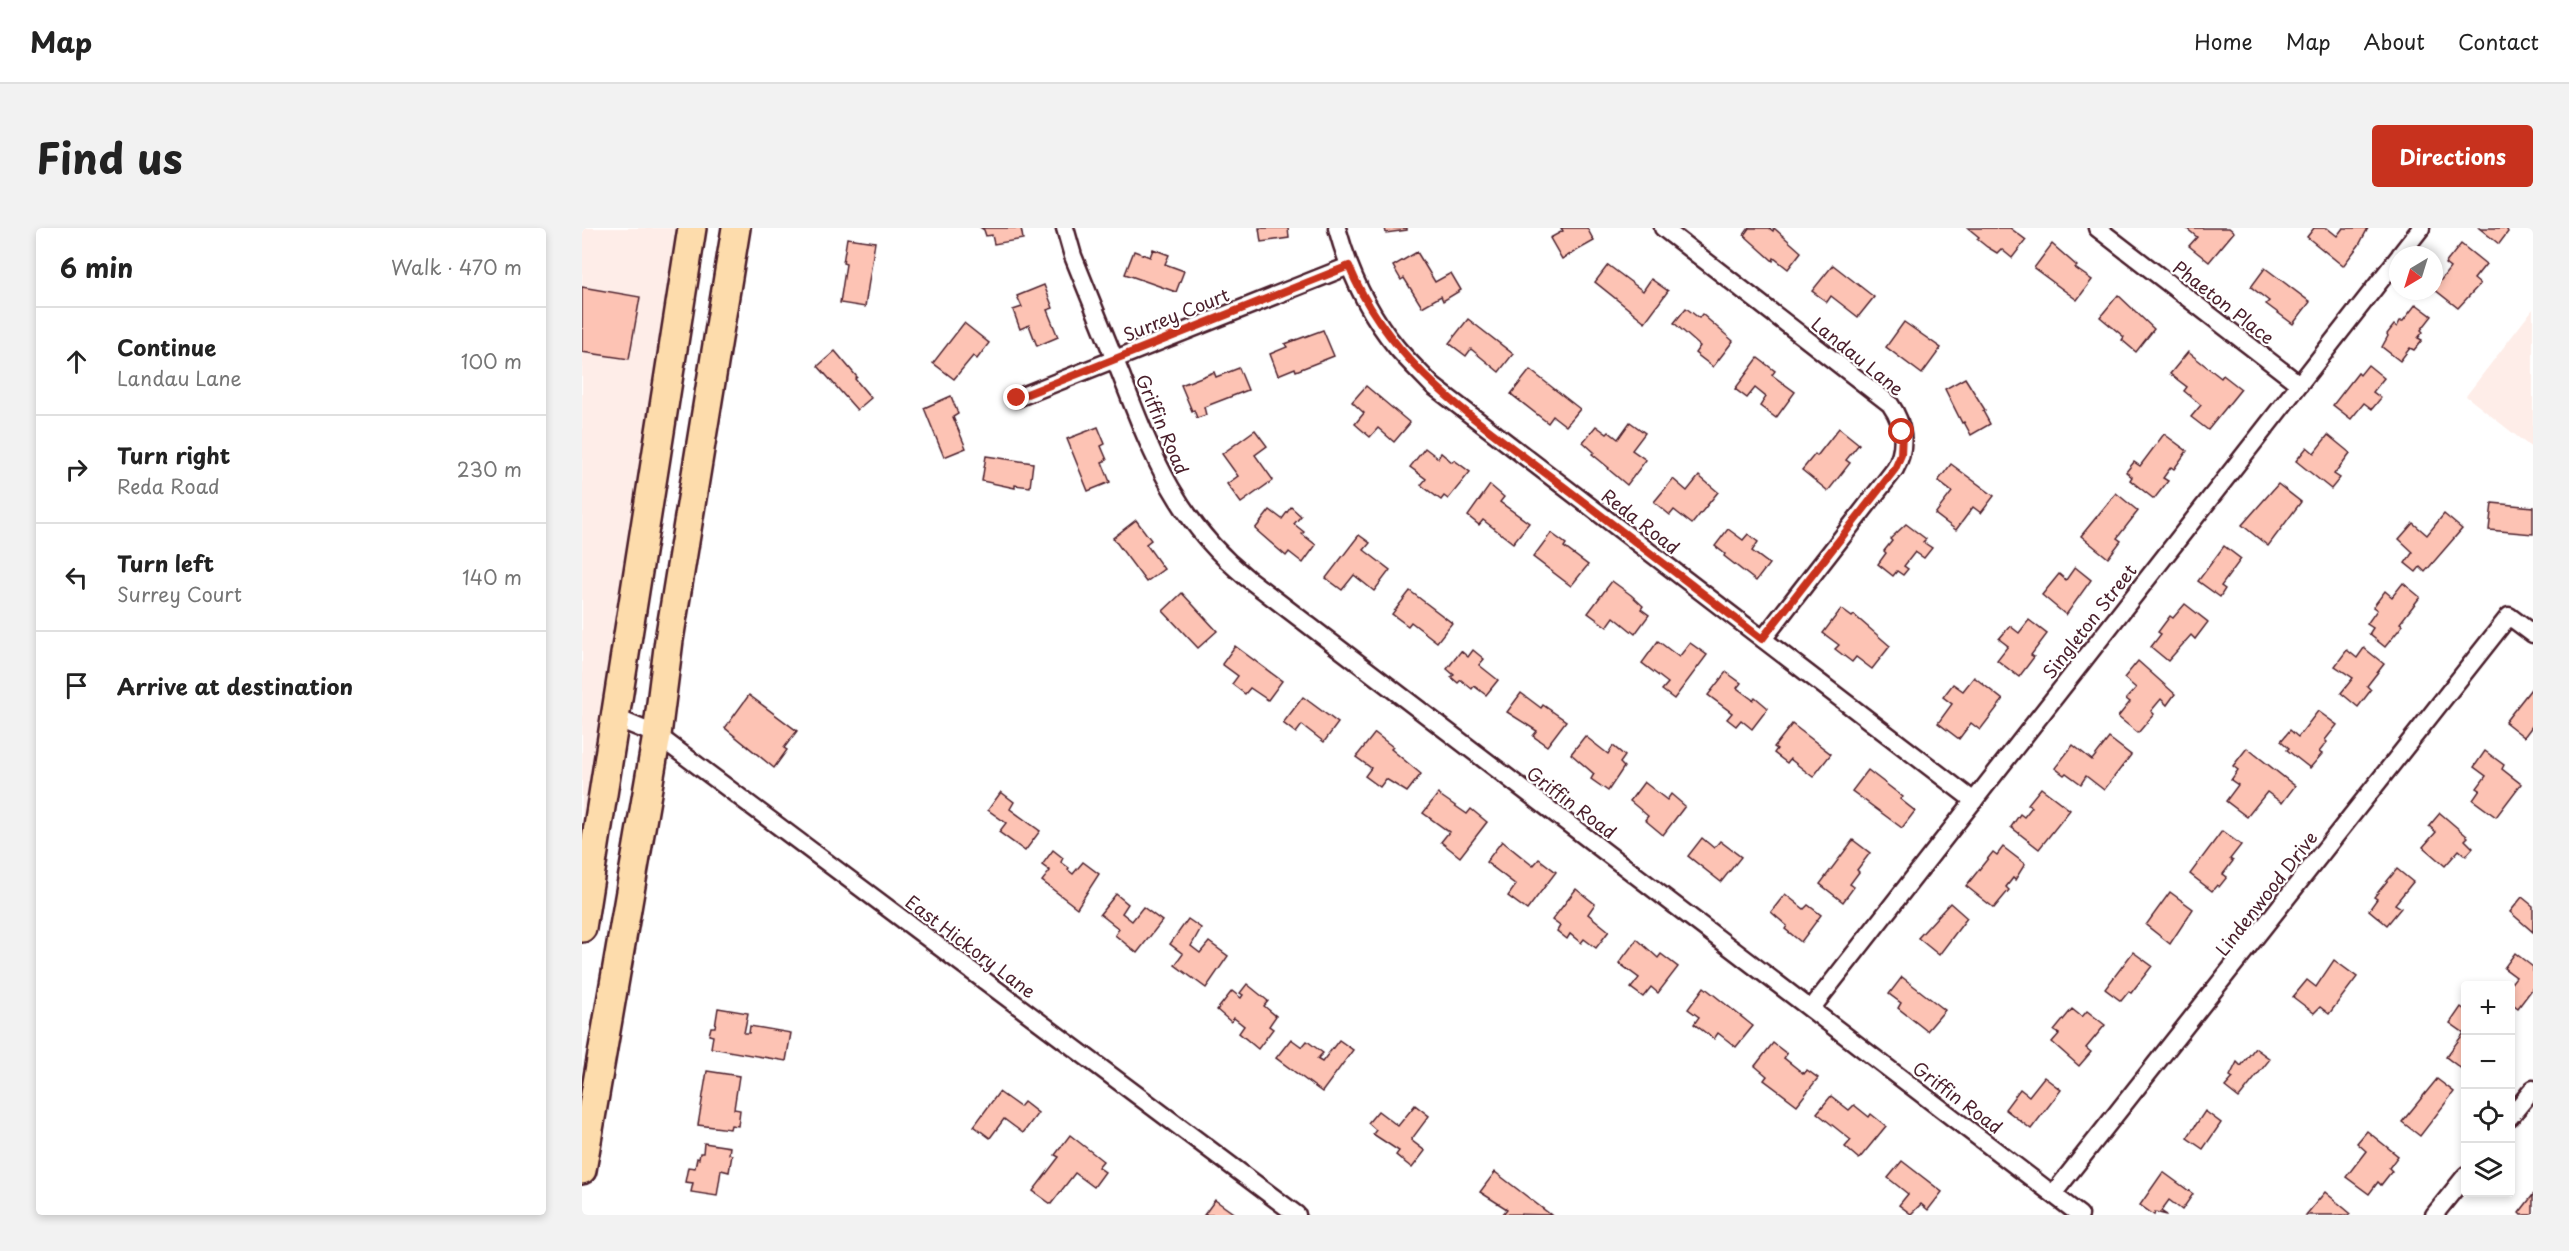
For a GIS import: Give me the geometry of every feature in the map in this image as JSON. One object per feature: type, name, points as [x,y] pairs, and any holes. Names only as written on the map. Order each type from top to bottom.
[{"type":"main road","points":[[582,928],[692,228]]},
{"type":"main road","points":[[582,1170],[657,735],[669,640],[736,228]]},
{"type":"street","name":"Griffin Road","points":[[1065,228],[1073,256],[1151,452],[1168,486],[1194,524],[1224,558],[1247,578],[2080,1215]]},
{"type":"street","name":"Reda Road","points":[[1337,228],[1349,266],[1365,302],[1386,334],[1432,386],[1974,801]]},
{"type":"street","name":"Landau Lane","points":[[1663,228],[1890,404],[1900,425],[1903,440],[1901,455],[1895,469],[1762,639]]},
{"type":"street","name":"Phaeton Place","points":[[2097,228],[2300,384]]},
{"type":"street","name":"Singleton Street","points":[[2407,246],[2421,228]]},
{"type":"street","name":"Surrey Court","points":[[1017,398],[1349,266]]},
{"type":"street","name":"Singleton Street","points":[[1811,1009],[2389,269]]},
{"type":"street","name":"Lindenwood Drive","points":[[2053,1194],[2509,616],[2533,634]]},
{"type":"street","name":"East Hickory Lane","points":[[615,718],[657,735],[1297,1215]]},
{"type":"street","points":[[2515,1112],[2533,1089]]},
{"type":"street","points":[[2434,1215],[2461,1181]]},
{"type":"shaded area","points":[[582,228],[678,228],[582,831]]},
{"type":"shaded area","points":[[2533,309],[2533,449],[2466,396]]},
{"type":"building","points":[[981,228],[1021,228],[1023,239],[994,244],[992,235],[986,236]]},
{"type":"building","points":[[1259,228],[1288,228],[1289,238],[1261,242]]},
{"type":"building","points":[[1385,228],[1407,228],[1407,230],[1386,233]]},
{"type":"building","points":[[1561,228],[1587,228],[1594,241],[1562,259],[1550,238],[1563,231]]},
{"type":"building","points":[[1749,228],[1769,228],[1773,231],[1774,228],[1801,252],[1788,269],[1774,258],[1773,261],[1744,235]]},
{"type":"building","points":[[1968,228],[2010,228],[2026,240],[2012,258],[2001,249],[1997,253],[1987,247]]},
{"type":"building","points":[[2186,228],[2229,228],[2234,232],[2209,262],[2189,246],[2197,237]]},
{"type":"building","points":[[2314,228],[2327,228],[2337,236],[2343,228],[2368,228],[2359,245],[2343,266],[2307,237]]},
{"type":"building","points":[[2479,228],[2506,228],[2508,232],[2499,244]]},
{"type":"building","points":[[847,238],[875,242],[865,307],[840,303]]},
{"type":"building","points":[[2052,244],[2077,266],[2075,268],[2092,280],[2077,300],[2034,268]]},
{"type":"building","points":[[2461,244],[2486,264],[2474,279],[2480,284],[2458,308],[2443,296],[2443,277],[2450,268],[2445,264]]},
{"type":"building","points":[[1153,249],[1169,255],[1165,264],[1184,271],[1176,292],[1125,274],[1134,251],[1150,257]]},
{"type":"building","points":[[1417,252],[1435,282],[1451,273],[1461,290],[1443,301],[1441,296],[1422,307],[1404,278],[1401,280],[1393,266]]},
{"type":"building","points":[[1608,265],[1643,291],[1651,279],[1668,291],[1645,322],[1595,282]]},
{"type":"building","points":[[1833,265],[1874,297],[1858,317],[1831,296],[1827,302],[1812,291]]},
{"type":"building","points":[[2265,268],[2310,302],[2293,324],[2266,304],[2269,301],[2251,287]]},
{"type":"building","points":[[1044,285],[1053,308],[1047,310],[1058,337],[1037,346],[1029,325],[1020,329],[1013,310],[1022,307],[1017,296]]},
{"type":"building","points":[[582,287],[640,297],[629,359],[582,352]]},
{"type":"building","points":[[2118,295],[2154,329],[2136,352],[2122,340],[2124,337],[2100,317]]},
{"type":"building","points":[[2416,304],[2432,316],[2421,330],[2423,332],[2418,338],[2422,340],[2414,350],[2410,348],[2400,361],[2382,347],[2387,334],[2394,325],[2397,327]]},
{"type":"building","points":[[1686,308],[1699,318],[1702,314],[1733,341],[1713,367],[1695,353],[1700,346],[1674,323]]},
{"type":"building","points":[[1468,319],[1513,354],[1499,372],[1471,349],[1466,356],[1449,343]]},
{"type":"building","points":[[1904,322],[1941,348],[1922,374],[1886,347]]},
{"type":"building","points":[[964,323],[989,343],[977,359],[973,356],[954,379],[933,363]]},
{"type":"building","points":[[1323,330],[1334,356],[1296,371],[1295,368],[1278,375],[1270,354],[1287,347],[1285,344]]},
{"type":"building","points":[[835,351],[871,398],[857,410],[818,366]]},
{"type":"building","points":[[2188,352],[2221,378],[2223,375],[2241,389],[2208,430],[2191,417],[2201,405],[2184,391],[2187,387],[2170,374]]},
{"type":"building","points":[[1758,358],[1775,371],[1772,375],[1795,392],[1776,418],[1760,406],[1766,397],[1755,388],[1747,398],[1735,389]]},
{"type":"building","points":[[2368,365],[2384,378],[2373,392],[2381,398],[2372,409],[2364,403],[2351,419],[2333,405],[2358,373],[2360,375]]},
{"type":"building","points":[[1239,368],[1248,390],[1204,407],[1206,415],[1197,418],[1181,385],[1214,372],[1216,377]]},
{"type":"building","points":[[1530,370],[1580,409],[1566,426],[1553,416],[1548,423],[1511,394]]},
{"type":"building","points":[[1965,378],[1985,410],[1983,411],[1990,424],[1971,435],[1964,422],[1962,423],[1945,389]]},
{"type":"building","points":[[1366,386],[1410,423],[1394,442],[1378,428],[1370,437],[1355,424],[1364,413],[1352,402]]},
{"type":"building","points":[[951,396],[958,414],[953,417],[966,448],[944,457],[924,408]]},
{"type":"building","points":[[1630,422],[1645,433],[1632,450],[1646,460],[1627,485],[1592,454],[1594,452],[1583,442],[1596,426],[1618,439]]},
{"type":"building","points":[[1098,427],[1105,444],[1101,446],[1107,460],[1102,462],[1110,482],[1088,491],[1067,439]]},
{"type":"building","points":[[1839,428],[1859,444],[1846,460],[1850,463],[1828,491],[1802,470],[1815,454],[1817,456]]},
{"type":"building","points":[[1255,430],[1267,446],[1255,455],[1273,480],[1241,503],[1227,484],[1238,476],[1222,454]]},
{"type":"building","points":[[2164,434],[2187,451],[2174,469],[2171,467],[2163,478],[2168,481],[2154,499],[2130,480],[2132,477],[2126,472],[2134,462],[2140,466]]},
{"type":"building","points":[[2328,435],[2350,453],[2334,474],[2340,478],[2331,489],[2296,461],[2307,447],[2314,453]]},
{"type":"building","points":[[1425,448],[1438,458],[1441,453],[1470,472],[1448,499],[1444,496],[1441,500],[1421,485],[1426,479],[1410,467]]},
{"type":"building","points":[[986,456],[1033,463],[1030,487],[1015,485],[1015,488],[982,481]]},
{"type":"building","points":[[1951,464],[1994,496],[1981,513],[1973,507],[1956,530],[1935,514],[1952,492],[1938,481]]},
{"type":"building","points":[[1699,476],[1718,492],[1692,524],[1674,510],[1670,515],[1654,502],[1673,479],[1687,491]]},
{"type":"building","points":[[2278,484],[2301,502],[2268,546],[2242,525]]},
{"type":"building","points":[[1490,485],[1504,497],[1500,502],[1529,523],[1513,543],[1483,520],[1479,525],[1468,516]]},
{"type":"building","points":[[2116,493],[2138,511],[2117,538],[2121,541],[2108,558],[2081,536]]},
{"type":"building","points":[[2492,503],[2533,507],[2533,534],[2489,530]]},
{"type":"building","points":[[1291,507],[1301,516],[1294,524],[1316,545],[1303,563],[1289,552],[1286,556],[1255,529],[1270,510],[1282,519]]},
{"type":"building","points":[[2444,514],[2462,529],[2425,572],[2420,567],[2416,572],[2405,563],[2413,552],[2399,539],[2413,523],[2427,535]]},
{"type":"building","points":[[1136,520],[1151,540],[1146,544],[1164,569],[1146,582],[1113,538]]},
{"type":"building","points":[[1906,524],[1926,539],[1923,542],[1932,548],[1924,558],[1915,552],[1904,566],[1908,569],[1903,575],[1897,571],[1893,576],[1878,564],[1892,541],[1890,539]]},
{"type":"building","points":[[1728,529],[1743,540],[1748,534],[1758,542],[1752,551],[1769,564],[1756,581],[1715,546]]},
{"type":"building","points":[[1551,533],[1566,544],[1564,547],[1588,565],[1571,586],[1533,557]]},
{"type":"building","points":[[1359,535],[1370,543],[1364,550],[1390,570],[1374,591],[1354,575],[1342,590],[1326,578]]},
{"type":"building","points":[[2224,546],[2241,559],[2221,586],[2225,589],[2220,597],[2198,581]]},
{"type":"building","points":[[2075,567],[2091,580],[2066,615],[2042,595],[2059,574],[2066,580]]},
{"type":"building","points":[[1612,581],[1643,606],[1641,609],[1649,615],[1635,634],[1614,617],[1607,627],[1588,613]]},
{"type":"building","points":[[2403,583],[2420,597],[2400,623],[2403,625],[2385,647],[2369,634],[2373,628],[2367,624],[2377,610],[2373,607],[2385,591],[2392,597]]},
{"type":"building","points":[[1410,591],[1452,623],[1437,642],[1411,622],[1408,626],[1392,614]]},
{"type":"building","points":[[1182,593],[1217,631],[1198,648],[1163,611]]},
{"type":"building","points":[[2185,604],[2208,622],[2195,639],[2191,635],[2168,661],[2151,647],[2161,634],[2158,632],[2170,616],[2173,618]]},
{"type":"building","points":[[1841,609],[1852,617],[1854,615],[1890,646],[1872,669],[1856,657],[1852,662],[1835,649],[1839,645],[1823,633]]},
{"type":"building","points":[[2029,620],[2047,634],[2031,655],[2034,657],[2019,677],[1997,660],[2008,646],[1999,639],[2010,626],[2019,633]]},
{"type":"building","points":[[1658,641],[1679,657],[1690,643],[1707,655],[1674,699],[1662,690],[1668,683],[1642,663]]},
{"type":"building","points":[[1235,646],[1282,681],[1268,700],[1250,688],[1245,694],[1232,684],[1238,676],[1222,664]]},
{"type":"building","points":[[2364,648],[2384,664],[2367,686],[2371,690],[2358,707],[2341,693],[2353,678],[2335,666],[2347,650],[2357,658]]},
{"type":"building","points":[[1473,650],[1484,659],[1479,665],[1498,680],[1486,695],[1474,686],[1472,689],[1461,680],[1458,683],[1447,669],[1461,651],[1468,657]]},
{"type":"building","points":[[2138,661],[2175,694],[2167,705],[2161,699],[2151,711],[2154,714],[2138,733],[2118,717],[2130,702],[2126,699],[2136,688],[2124,678]]},
{"type":"building","points":[[1726,672],[1741,683],[1737,688],[1753,700],[1755,697],[1768,708],[1752,729],[1741,720],[1736,726],[1727,719],[1732,713],[1708,695]]},
{"type":"building","points":[[1974,677],[2003,700],[1980,730],[1971,723],[1959,739],[1938,723],[1952,704],[1943,697],[1953,684],[1963,691]]},
{"type":"building","points":[[2531,689],[2533,691],[2533,725],[2524,737],[2505,722]]},
{"type":"building","points":[[1521,693],[1541,708],[1543,705],[1566,721],[1547,746],[1533,736],[1537,731],[1507,712]]},
{"type":"building","points":[[749,695],[797,731],[784,748],[787,750],[774,768],[725,728]]},
{"type":"building","points":[[1303,697],[1338,723],[1324,742],[1302,725],[1296,733],[1283,723]]},
{"type":"building","points":[[2318,711],[2337,725],[2325,740],[2327,742],[2319,752],[2322,754],[2310,768],[2287,750],[2289,748],[2281,741],[2290,730],[2298,737]]},
{"type":"building","points":[[1792,724],[1831,754],[1813,777],[1790,759],[1787,763],[1774,753],[1777,749],[1774,747]]},
{"type":"building","points":[[1375,733],[1421,774],[1407,792],[1386,779],[1380,787],[1365,776],[1371,768],[1356,757]]},
{"type":"building","points":[[1585,736],[1608,754],[1613,746],[1625,756],[1620,763],[1624,767],[1608,791],[1591,779],[1594,774],[1571,754]]},
{"type":"building","points":[[2109,738],[2131,755],[2104,790],[2086,776],[2081,784],[2055,768],[2073,745],[2092,760]]},
{"type":"building","points":[[2247,748],[2295,786],[2282,803],[2267,792],[2247,817],[2226,801],[2238,785],[2231,780],[2238,770],[2233,766]]},
{"type":"building","points":[[2485,751],[2504,765],[2502,769],[2521,784],[2496,817],[2473,800],[2480,790],[2477,788],[2486,776],[2474,767]]},
{"type":"building","points":[[1868,770],[1903,797],[1900,799],[1915,811],[1902,828],[1852,791]]},
{"type":"building","points":[[1644,782],[1667,800],[1671,794],[1685,806],[1663,835],[1645,820],[1648,816],[1630,801]]},
{"type":"building","points":[[2041,788],[2070,810],[2039,849],[2011,827],[2020,814],[2024,817],[2032,807],[2028,804]]},
{"type":"building","points":[[1001,792],[1014,802],[1010,809],[1040,831],[1025,851],[999,832],[1006,823],[988,810]]},
{"type":"building","points":[[1438,794],[1467,814],[1471,809],[1487,822],[1460,857],[1441,842],[1449,832],[1423,813]]},
{"type":"building","points":[[2440,813],[2468,837],[2465,840],[2473,848],[2466,856],[2459,850],[2445,866],[2423,847],[2436,832],[2429,826]]},
{"type":"building","points":[[2222,831],[2241,845],[2230,859],[2233,861],[2223,874],[2227,877],[2219,887],[2217,885],[2212,891],[2190,874]]},
{"type":"building","points":[[1702,838],[1714,848],[1720,841],[1741,857],[1721,882],[1688,856]]},
{"type":"building","points":[[1853,840],[1870,853],[1857,870],[1859,872],[1850,884],[1854,887],[1843,902],[1820,884]]},
{"type":"building","points":[[1502,841],[1533,866],[1539,859],[1556,872],[1527,910],[1508,896],[1516,885],[1486,862]]},
{"type":"building","points":[[2003,847],[2025,864],[2015,880],[2013,878],[2006,887],[2009,890],[1994,908],[1966,886],[1993,852],[1997,855]]},
{"type":"building","points":[[1053,850],[1063,858],[1061,862],[1073,874],[1083,862],[1099,874],[1077,908],[1042,881],[1050,871],[1042,865]]},
{"type":"building","points":[[2397,869],[2413,882],[2395,904],[2401,908],[2387,925],[2369,910],[2377,899],[2374,897]]},
{"type":"building","points":[[1576,889],[1595,904],[1588,914],[1609,931],[1596,948],[1584,939],[1581,943],[1570,934],[1567,939],[1557,931],[1560,926],[1552,920]]},
{"type":"building","points":[[2170,892],[2193,909],[2170,944],[2146,925]]},
{"type":"building","points":[[1116,894],[1128,904],[1122,913],[1132,921],[1143,907],[1162,921],[1137,953],[1115,935],[1119,929],[1100,914]]},
{"type":"building","points":[[1785,894],[1804,909],[1808,905],[1821,915],[1801,942],[1785,929],[1787,926],[1771,912]]},
{"type":"building","points":[[2522,897],[2533,906],[2533,932],[2510,912]]},
{"type":"building","points":[[1950,903],[1967,918],[1939,955],[1918,938]]},
{"type":"building","points":[[1188,919],[1201,928],[1191,946],[1200,953],[1209,942],[1228,956],[1206,988],[1175,965],[1183,954],[1170,944]]},
{"type":"building","points":[[1637,939],[1658,958],[1661,954],[1678,967],[1658,993],[1651,987],[1643,997],[1631,988],[1639,978],[1619,963]]},
{"type":"building","points":[[2133,952],[2152,966],[2131,993],[2129,991],[2121,1001],[2105,989]]},
{"type":"building","points":[[2515,953],[2533,967],[2533,988],[2518,1008],[2515,1006],[2515,981],[2513,981],[2516,977],[2504,968]]},
{"type":"building","points":[[2334,960],[2357,977],[2329,1014],[2320,1007],[2314,1013],[2293,997],[2307,980],[2316,987]]},
{"type":"building","points":[[1902,977],[1945,1010],[1927,1031],[1898,1008],[1901,1003],[1889,994]]},
{"type":"building","points":[[1247,984],[1268,1001],[1264,1006],[1276,1016],[1269,1026],[1273,1029],[1258,1049],[1239,1033],[1244,1026],[1234,1018],[1231,1022],[1217,1010],[1232,991],[1241,998],[1243,995],[1240,993]]},
{"type":"building","points":[[1704,987],[1753,1026],[1736,1047],[1718,1033],[1714,1039],[1694,1024],[1699,1017],[1688,1009]]},
{"type":"building","points":[[2461,1007],[2461,1031],[2450,1023]]},
{"type":"building","points":[[718,1008],[748,1013],[744,1033],[749,1033],[750,1026],[791,1033],[786,1061],[711,1048],[713,1036],[709,1035],[711,1027],[715,1027]]},
{"type":"building","points":[[2072,1009],[2082,1017],[2087,1011],[2105,1025],[2086,1048],[2091,1052],[2079,1066],[2052,1042],[2059,1034],[2054,1031]]},
{"type":"building","points":[[2461,1037],[2461,1068],[2446,1057]]},
{"type":"building","points":[[1291,1039],[1302,1047],[1307,1041],[1323,1053],[1317,1059],[1322,1062],[1339,1040],[1353,1050],[1322,1092],[1276,1058]]},
{"type":"building","points":[[1773,1043],[1787,1054],[1784,1058],[1804,1074],[1807,1070],[1818,1078],[1797,1105],[1764,1080],[1767,1076],[1755,1066]]},
{"type":"building","points":[[2255,1048],[2270,1059],[2239,1098],[2225,1087],[2233,1078],[2230,1076],[2237,1062],[2241,1066]]},
{"type":"building","points":[[707,1071],[739,1076],[734,1109],[740,1110],[738,1126],[731,1125],[730,1129],[698,1125]]},
{"type":"building","points":[[2044,1077],[2061,1090],[2031,1129],[2005,1109],[2020,1089],[2029,1096]]},
{"type":"building","points":[[2437,1079],[2454,1092],[2420,1136],[2402,1122]]},
{"type":"building","points":[[999,1092],[1020,1107],[1024,1102],[1038,1113],[1023,1133],[1004,1119],[990,1138],[974,1126]]},
{"type":"building","points":[[1831,1096],[1849,1110],[1854,1105],[1869,1117],[1871,1114],[1886,1126],[1859,1159],[1845,1147],[1851,1140],[1817,1113]]},
{"type":"building","points":[[1415,1105],[1429,1116],[1411,1140],[1425,1151],[1412,1168],[1396,1155],[1399,1151],[1373,1134],[1376,1130],[1368,1123],[1378,1111],[1398,1126]]},
{"type":"building","points":[[2205,1111],[2221,1123],[2203,1149],[2187,1138]]},
{"type":"building","points":[[2367,1131],[2398,1156],[2389,1168],[2392,1171],[2381,1185],[2378,1182],[2369,1194],[2346,1177],[2366,1151],[2357,1143]]},
{"type":"building","points":[[1070,1135],[1103,1161],[1098,1167],[1105,1172],[1094,1187],[1075,1173],[1051,1204],[1033,1191],[1059,1157],[1055,1155]]},
{"type":"building","points":[[704,1143],[730,1147],[729,1154],[732,1155],[729,1172],[721,1170],[717,1196],[691,1192],[693,1183],[685,1182],[688,1167],[695,1168],[697,1158],[699,1159],[700,1153],[703,1153]]},
{"type":"building","points":[[1902,1161],[1942,1192],[1928,1210],[1921,1204],[1911,1214],[1899,1205],[1908,1194],[1888,1178]]},
{"type":"building","points":[[1495,1172],[1551,1215],[1503,1214],[1507,1209],[1480,1192]]},
{"type":"building","points":[[2163,1172],[2193,1194],[2182,1210],[2169,1200],[2161,1211],[2167,1215],[2155,1212],[2154,1215],[2140,1205]]},
{"type":"building","points":[[2325,1192],[2350,1213],[2348,1215],[2306,1215]]},
{"type":"building","points":[[2533,1195],[2533,1215],[2521,1215],[2519,1213]]},
{"type":"building","points":[[1215,1200],[1236,1215],[1204,1215]]},
{"type":"route","points":[[1017,398],[1349,266],[1365,302],[1386,334],[1432,386],[1762,639],[1895,469],[1901,455],[1902,432]]}]
